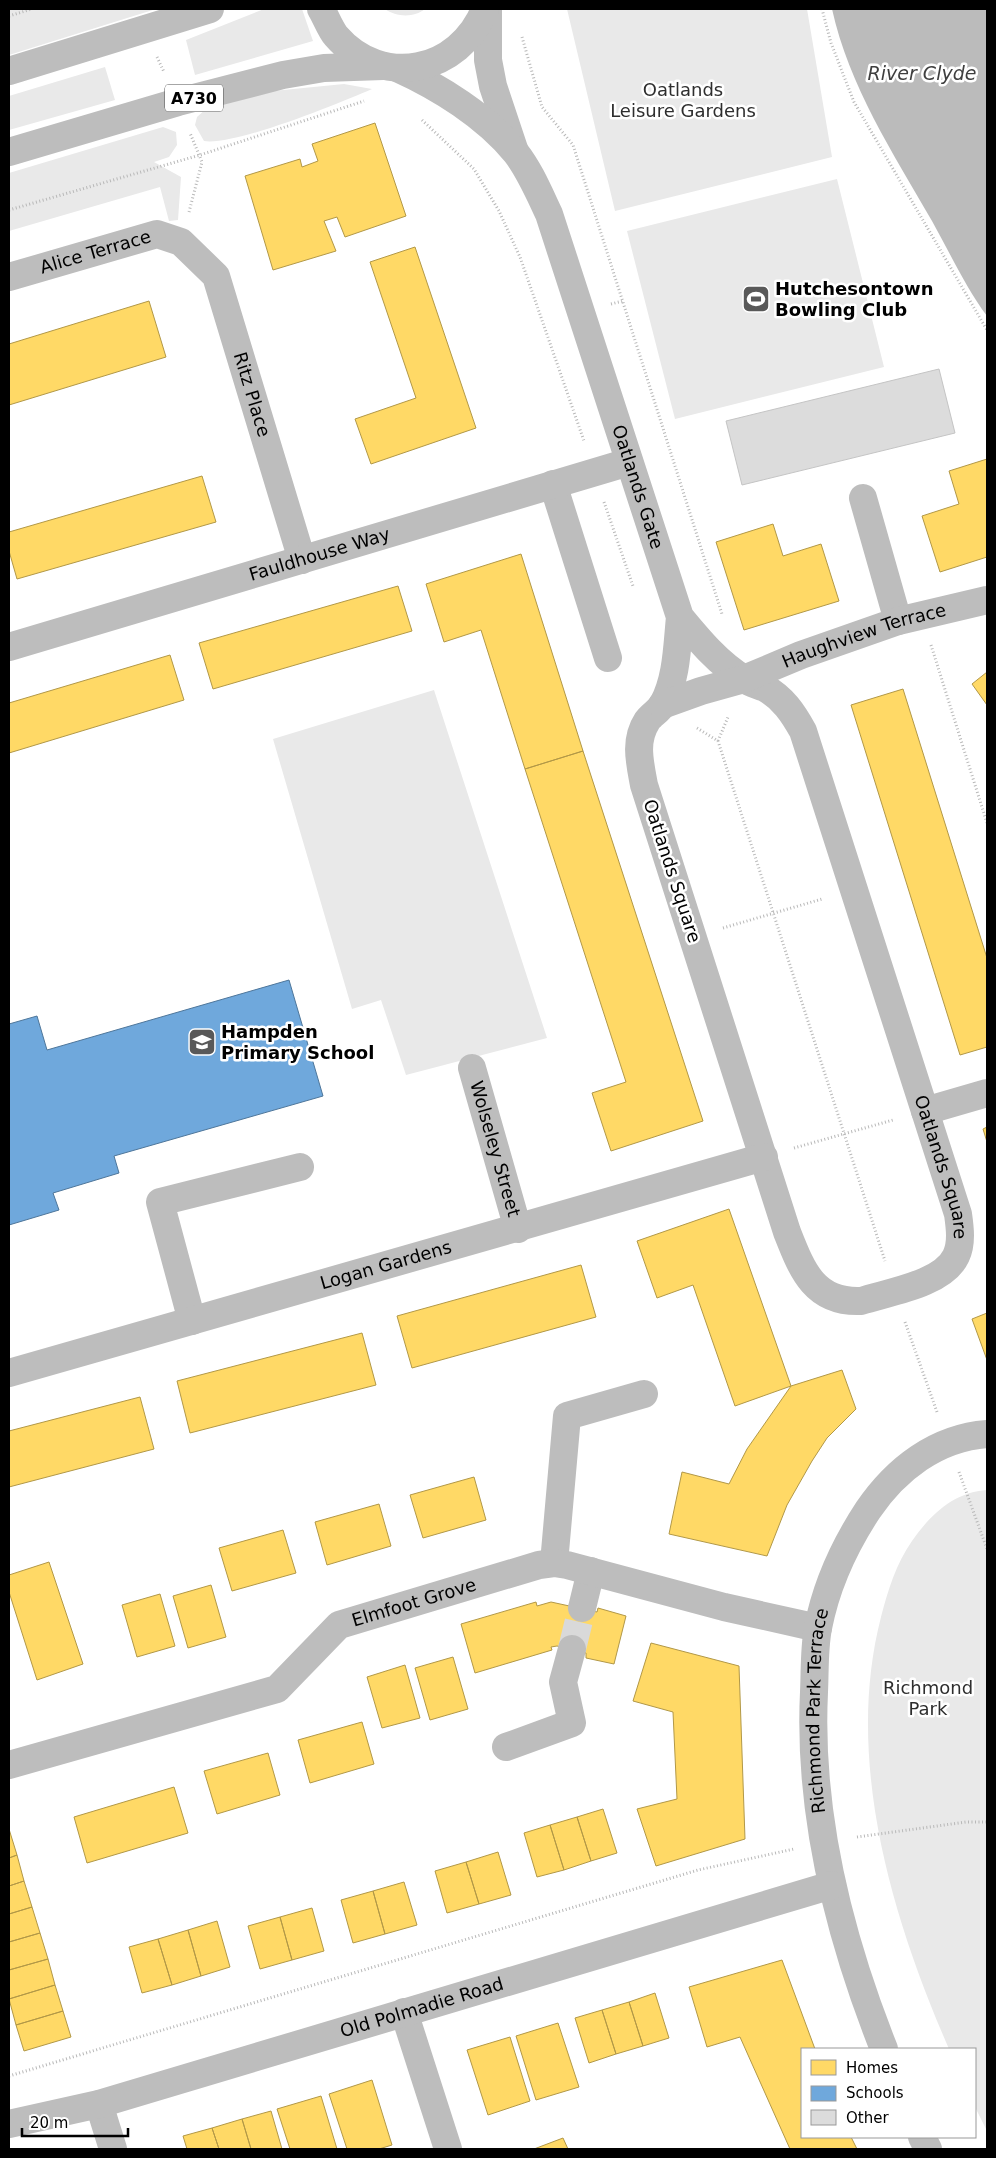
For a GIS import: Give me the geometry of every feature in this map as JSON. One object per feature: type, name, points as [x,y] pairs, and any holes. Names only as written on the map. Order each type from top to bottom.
[{"type":"street","points":[[9,71],[210,9]]},
{"type":"street","points":[[322,9],[335,35],[356,55],[426,82],[456,100],[516,153]]},
{"type":"street","points":[[390,67],[425,66],[450,54],[471,36],[487,9]]},
{"type":"street","points":[[487,9],[488,60],[493,86],[516,153]]},
{"type":"street","name":"A730","points":[[9,152],[178,102],[283,75],[324,68],[390,67]]},
{"type":"street","name":"Oatlands Gate","points":[[516,153],[534,181],[549,214],[680,617]]},
{"type":"street","name":"Alice Terrace","points":[[9,278],[157,234],[182,242]]},
{"type":"street","name":"Ritz Place","points":[[182,242],[216,276],[302,560]]},
{"type":"street","name":"Fauldhouse Way","points":[[9,647],[629,462]]},
{"type":"street","points":[[553,484],[608,658]]},
{"type":"street","points":[[862,498],[910,618]]},
{"type":"street","name":"Haughview Terrace","points":[[744,679],[801,655],[910,618],[987,600]]},
{"type":"street","name":"Oatlands Square","points":[[680,617],[707,650],[744,679],[765,688],[781,700],[792,711],[803,731],[958,1214],[960,1236],[956,1256],[947,1268],[932,1279],[861,1301],[849,1302],[830,1296],[814,1284],[801,1267],[787,1232],[644,785],[638,755],[640,736],[647,721],[662,705],[676,665],[680,617]]},
{"type":"street","name":"Oatlands Square","points":[[662,705],[701,691],[744,679]]},
{"type":"street","name":"Wolseley Street","points":[[472,1068],[518,1229]]},
{"type":"street","points":[[925,1111],[987,1093]]},
{"type":"street","name":"Logan Gardens","points":[[9,1373],[518,1229],[764,1157]]},
{"type":"street","points":[[192,1320],[160,1202],[300,1167]]},
{"type":"street","points":[[554,1563],[567,1416],[644,1394]]},
{"type":"street","points":[[948,1441],[987,1434]]},
{"type":"street","name":"Richmond Park Terrace","points":[[884,2048],[866,2005],[844,1932],[823,1842],[814,1761],[813,1706],[818,1628],[830,1584],[845,1550],[854,1532],[879,1494],[906,1466],[948,1441]]},
{"type":"street","name":"Elmfoot Grove","points":[[9,1765],[277,1689],[339,1625],[539,1565],[554,1563],[591,1571],[724,1607],[818,1628]]},
{"type":"street","points":[[582,1608],[591,1571]]},
{"type":"street","points":[[506,1746],[572,1723],[563,1682],[572,1649]]},
{"type":"street","name":"Old Polmadie Road","points":[[9,2124],[99,2104],[832,1885]]},
{"type":"street","points":[[404,2012],[448,2149]]},
{"type":"street","points":[[99,2104],[113,2149]]},
{"type":"path","points":[[9,16],[32,9]]},
{"type":"path","points":[[822,9],[830,43],[854,102],[987,330]]},
{"type":"path","points":[[520,29],[542,107],[573,145],[588,191],[725,625],[722,662]]},
{"type":"path","points":[[9,210],[200,155],[368,100]]},
{"type":"path","points":[[422,119],[474,169],[499,211],[520,257],[636,593]]},
{"type":"path","points":[[910,618],[987,823]]},
{"type":"path","points":[[718,741],[894,1291],[987,1549]]},
{"type":"path","points":[[694,937],[854,889]]},
{"type":"path","points":[[764,1157],[925,1111]]},
{"type":"path","points":[[9,2076],[698,1870],[823,1842],[966,1822],[987,1822]]},
{"type":"green space","points":[[9,9],[156,9],[9,55]]},
{"type":"green space","points":[[264,9],[302,9],[313,41],[195,75],[186,40]]},
{"type":"green space","points":[[385,9],[425,9],[416,14],[400,15]]},
{"type":"green space","name":"Oatlands Leisure Gardens","points":[[567,9],[807,9],[832,157],[615,211]]},
{"type":"green space","points":[[105,67],[115,100],[9,130],[9,96]]},
{"type":"green space","points":[[344,84],[372,89],[288,122],[239,137],[219,141],[204,141],[195,125],[197,117],[206,109],[273,91]]},
{"type":"green space","points":[[163,127],[176,132],[177,145],[169,157],[154,162],[181,177],[178,220],[169,221],[160,187],[9,231],[9,173]]},
{"type":"green space","name":"Hutchesontown Bowling Club","points":[[837,179],[884,367],[675,419],[627,231]]},
{"type":"green space","points":[[434,690],[547,1038],[406,1075],[381,1000],[352,1009],[273,739]]},
{"type":"green space","name":"Richmond Park","points":[[987,1490],[987,2131],[976,2109],[976,2048],[949,2048],[909,1946],[893,1892],[880,1838],[871,1782],[868,1726],[871,1671],[881,1617],[901,1559],[919,1531],[935,1514],[954,1500],[975,1492]]},
{"type":"water","name":"River Clyde","points":[[832,9],[987,9],[987,316],[965,282],[874,118],[849,65]]},
{"type":"building: Homes","points":[[375,123],[406,216],[345,237],[337,217],[324,221],[336,251],[273,270],[245,176],[300,159],[302,167],[318,161],[312,144]]},
{"type":"building: Homes","points":[[415,247],[476,428],[371,464],[355,419],[416,398],[370,262]]},
{"type":"building: Homes","points":[[149,301],[166,357],[9,405],[9,344]]},
{"type":"building: Homes","points":[[987,459],[987,557],[940,572],[922,516],[959,504],[949,471]]},
{"type":"building: Homes","points":[[202,476],[216,522],[17,579],[9,551],[9,532]]},
{"type":"building: Homes","points":[[773,524],[783,556],[821,544],[839,601],[744,630],[716,542]]},
{"type":"building: Homes","points":[[521,554],[583,751],[525,769],[481,630],[444,642],[426,584]]},
{"type":"building: Homes","points":[[398,586],[412,631],[213,689],[199,643]]},
{"type":"building: Homes","points":[[170,655],[184,700],[9,753],[9,703]]},
{"type":"building: Homes","points":[[987,672],[987,705],[972,684]]},
{"type":"building: Homes","points":[[903,689],[987,958],[987,1047],[960,1055],[851,705]]},
{"type":"building: Homes","points":[[583,751],[703,1121],[611,1151],[592,1093],[626,1082],[525,769]]},
{"type":"building: Homes","points":[[987,1127],[987,1142],[983,1129]]},
{"type":"building: Homes","points":[[729,1209],[791,1386],[735,1406],[693,1285],[657,1298],[637,1241]]},
{"type":"building: Homes","points":[[581,1265],[596,1317],[412,1368],[397,1316]]},
{"type":"building: Homes","points":[[987,1313],[987,1360],[972,1319]]},
{"type":"building: Homes","points":[[362,1333],[376,1385],[190,1433],[177,1381]]},
{"type":"building: Homes","points":[[842,1370],[856,1409],[827,1438],[812,1461],[787,1505],[767,1556],[669,1534],[682,1472],[729,1484],[747,1449],[791,1386]]},
{"type":"building: Homes","points":[[140,1397],[154,1449],[9,1487],[9,1431]]},
{"type":"building: Homes","points":[[474,1477],[486,1520],[423,1538],[410,1495]]},
{"type":"building: Homes","points":[[379,1504],[391,1546],[327,1565],[315,1522]]},
{"type":"building: Homes","points":[[283,1530],[296,1573],[232,1591],[219,1548]]},
{"type":"building: Homes","points":[[49,1562],[83,1664],[37,1680],[9,1592],[9,1575]]},
{"type":"building: Homes","points":[[211,1585],[226,1637],[188,1648],[173,1596]]},
{"type":"building: Homes","points":[[160,1594],[175,1646],[137,1657],[122,1605]]},
{"type":"building: Homes","points":[[536,1602],[537,1606],[551,1602],[597,1612],[598,1608],[626,1616],[614,1664],[586,1658],[586,1653],[557,1646],[551,1647],[552,1650],[475,1673],[461,1624]]},
{"type":"building: Homes","points":[[651,1643],[739,1666],[745,1839],[656,1866],[637,1809],[677,1799],[673,1712],[633,1701]]},
{"type":"building: Homes","points":[[453,1657],[468,1709],[430,1720],[415,1668]]},
{"type":"building: Homes","points":[[405,1665],[420,1718],[382,1728],[367,1677]]},
{"type":"building: Homes","points":[[362,1722],[374,1764],[310,1783],[298,1740]]},
{"type":"building: Homes","points":[[268,1753],[280,1795],[217,1814],[204,1771]]},
{"type":"building: Homes","points":[[174,1787],[188,1833],[87,1863],[74,1817]]},
{"type":"building: Homes","points":[[603,1809],[617,1853],[591,1861],[577,1817]]},
{"type":"building: Homes","points":[[577,1817],[591,1861],[564,1870],[550,1825]]},
{"type":"building: Homes","points":[[550,1825],[564,1870],[537,1877],[524,1833]]},
{"type":"building: Homes","points":[[9,1829],[17,1855],[9,1858]]},
{"type":"building: Homes","points":[[498,1852],[511,1895],[479,1904],[466,1862]]},
{"type":"building: Homes","points":[[17,1855],[24,1881],[9,1886],[9,1858]]},
{"type":"building: Homes","points":[[466,1862],[479,1904],[447,1913],[435,1871]]},
{"type":"building: Homes","points":[[24,1881],[32,1907],[9,1914],[9,1886]]},
{"type":"building: Homes","points":[[404,1882],[417,1925],[385,1934],[373,1891]]},
{"type":"building: Homes","points":[[373,1891],[385,1934],[353,1943],[341,1900]]},
{"type":"building: Homes","points":[[32,1907],[40,1933],[9,1942],[9,1914]]},
{"type":"building: Homes","points":[[312,1908],[324,1951],[292,1960],[280,1917]]},
{"type":"building: Homes","points":[[280,1917],[292,1960],[260,1969],[248,1926]]},
{"type":"building: Homes","points":[[217,1921],[230,1967],[201,1976],[188,1930]]},
{"type":"building: Homes","points":[[188,1930],[201,1976],[172,1985],[158,1939]]},
{"type":"building: Homes","points":[[40,1933],[48,1959],[9,1970],[9,1942]]},
{"type":"building: Homes","points":[[158,1939],[172,1985],[142,1993],[129,1947]]},
{"type":"building: Homes","points":[[48,1959],[55,1985],[9,1999],[9,1970]]},
{"type":"building: Homes","points":[[782,1960],[815,2048],[801,2048],[801,2138],[852,2138],[857,2149],[790,2149],[740,2037],[707,2047],[689,1987]]},
{"type":"building: Homes","points":[[55,1985],[63,2011],[16,2025],[9,1999]]},
{"type":"building: Homes","points":[[655,1993],[669,2038],[643,2046],[629,2002]]},
{"type":"building: Homes","points":[[629,2002],[643,2046],[616,2054],[602,2010]]},
{"type":"building: Homes","points":[[602,2010],[616,2054],[589,2063],[575,2018]]},
{"type":"building: Homes","points":[[63,2011],[71,2037],[24,2051],[16,2025]]},
{"type":"building: Homes","points":[[558,2023],[579,2087],[536,2100],[516,2036]]},
{"type":"building: Homes","points":[[510,2037],[530,2101],[488,2115],[467,2050]]},
{"type":"building: Homes","points":[[372,2080],[392,2145],[379,2149],[347,2149],[329,2094]]},
{"type":"building: Homes","points":[[321,2096],[337,2149],[290,2149],[277,2109]]},
{"type":"building: Homes","points":[[271,2111],[282,2149],[251,2149],[242,2119]]},
{"type":"building: Homes","points":[[242,2119],[251,2149],[219,2149],[212,2128]]},
{"type":"building: Homes","points":[[212,2128],[219,2149],[187,2149],[183,2136]]},
{"type":"building: Homes","points":[[563,2138],[568,2149],[534,2149]]},
{"type":"building: Schools","points":[[289,980],[323,1096],[114,1156],[119,1173],[53,1193],[59,1210],[9,1225],[9,1024],[37,1016],[47,1050]]},
{"type":"building: Other","points":[[939,369],[955,433],[742,485],[726,421]]},
{"type":"tunnel","points":[[572,1649],[582,1608]]},
{"type":"place","name":"Hutchesontown Bowling Club","points":[[756,299]]},
{"type":"place","name":"Hampden Primary School","points":[[202,1042]]}]
